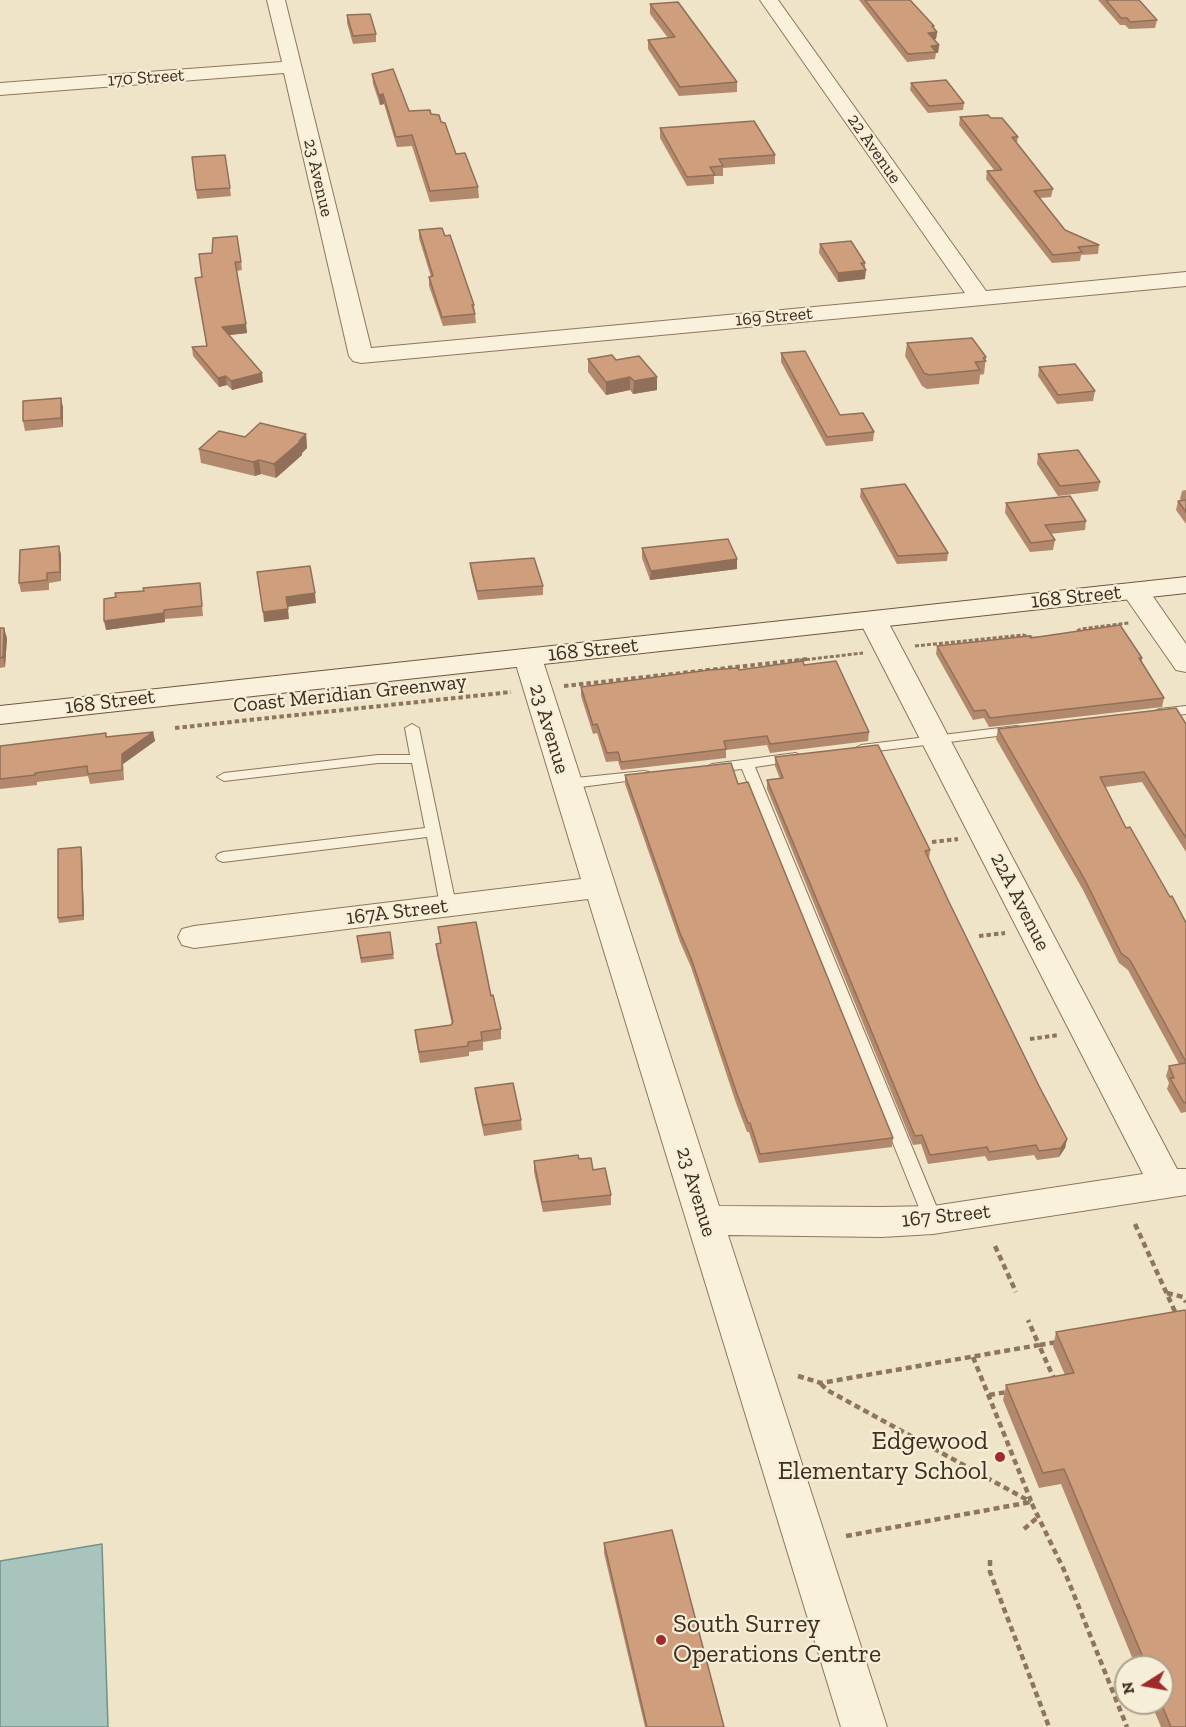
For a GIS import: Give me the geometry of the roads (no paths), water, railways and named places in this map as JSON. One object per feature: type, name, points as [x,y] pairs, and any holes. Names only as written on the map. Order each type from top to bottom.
[{"type":"main road","name":"168 Street","points":[[0,715],[1186,585]]},
{"type":"street","name":"23 Avenue","points":[[276,0],[361,356]]},
{"type":"street","name":"22 Avenue","points":[[769,0],[980,298]]},
{"type":"street","name":"170 Street","points":[[0,89],[292,67]]},
{"type":"street","name":"169 Street","points":[[361,356],[1186,279]]},
{"type":"street","points":[[1135,591],[1186,664]]},
{"type":"street","name":"22A Avenue","points":[[873,620],[1176,1183]]},
{"type":"street","name":"23 Avenue","points":[[528,658],[864,1727]]},
{"type":"street","name":"167A Street","points":[[194,938],[600,887]]},
{"type":"street","name":"167 Street","points":[[705,1220],[882,1222],[933,1220],[1176,1183]]},
{"type":"lane","points":[[1139,716],[1186,710]]},
{"type":"lane","points":[[412,728],[448,905]]},
{"type":"lane","points":[[842,752],[1026,729]]},
{"type":"lane","points":[[700,769],[810,756]]},
{"type":"lane","points":[[224,777],[378,759],[418,759]]},
{"type":"lane","points":[[747,764],[933,1220]]},
{"type":"lane","points":[[566,784],[655,774]]},
{"type":"lane","points":[[223,857],[433,832]]},
{"type":"water","points":[[102,1544],[108,1727],[0,1727],[0,1561]]},
{"type":"place","name":"Edgewood Elementary School","points":[[1000,1457]]},
{"type":"place","name":"South Surrey Operations Centre","points":[[661,1640]]}]
